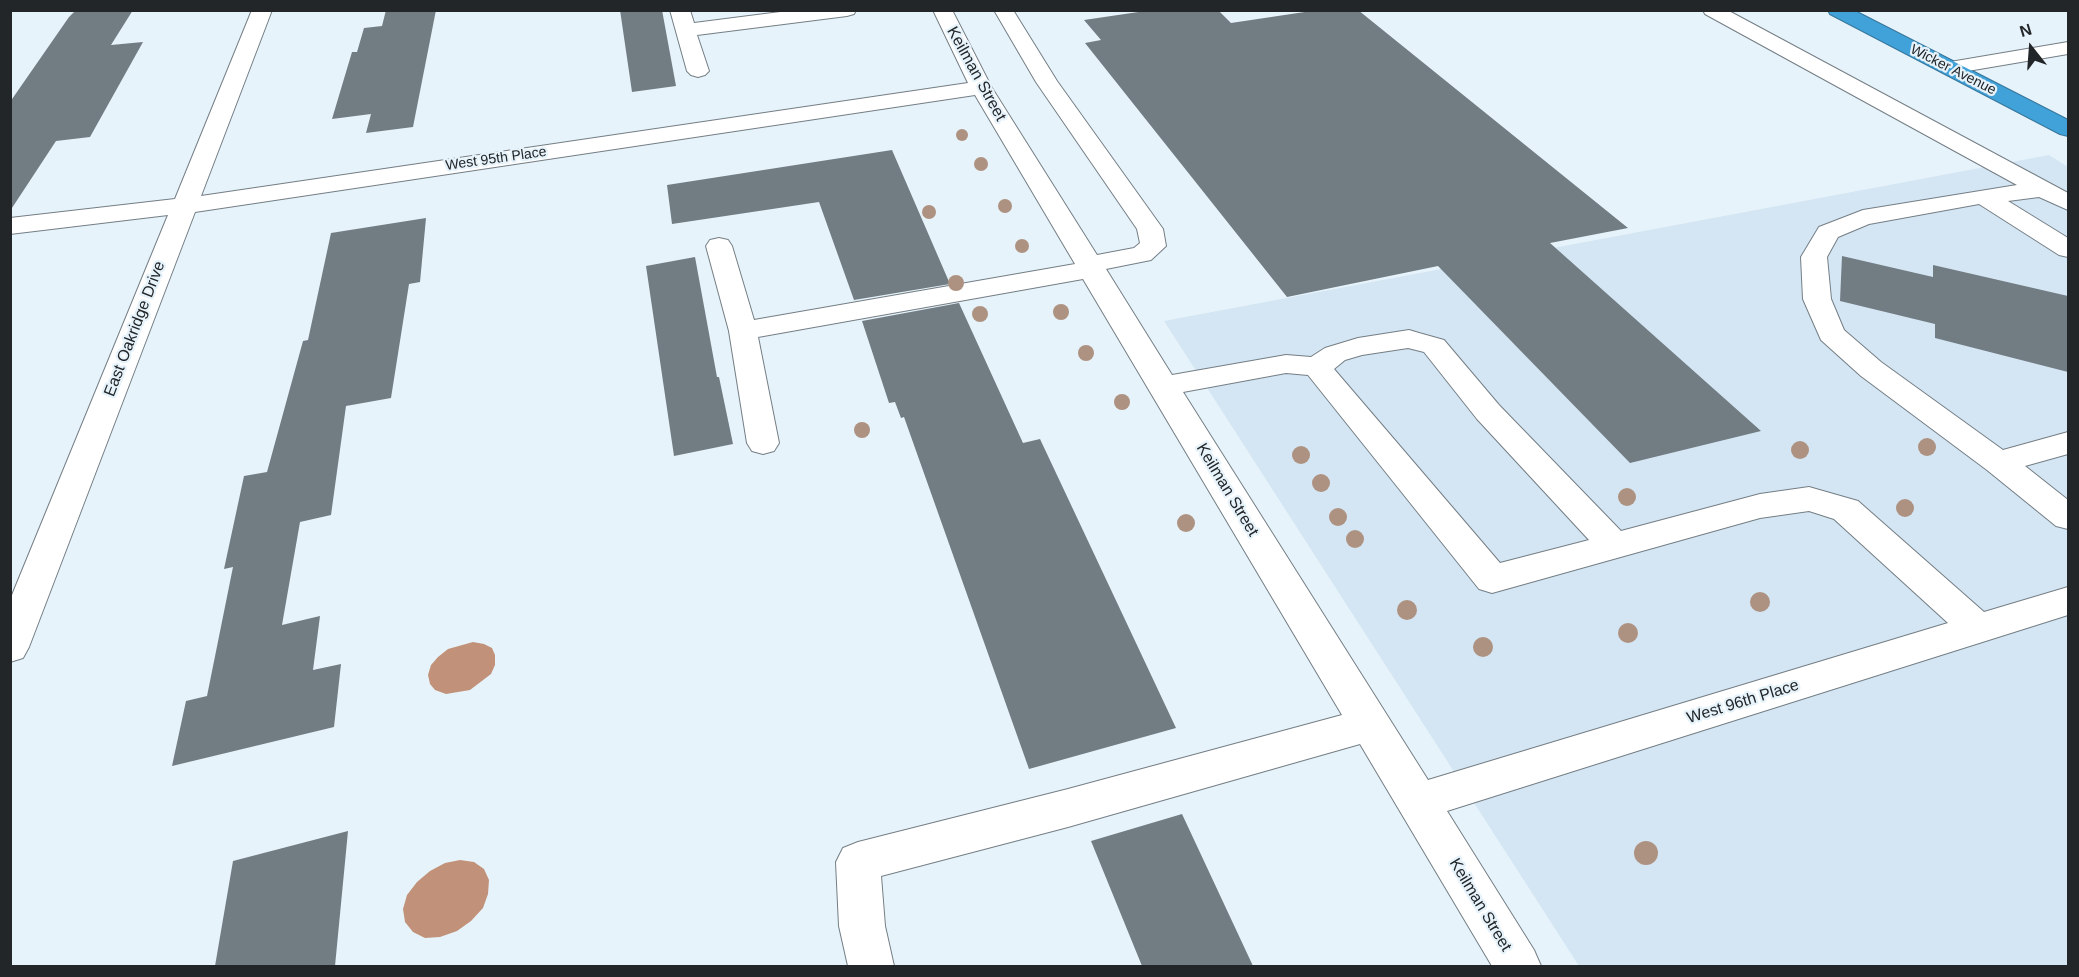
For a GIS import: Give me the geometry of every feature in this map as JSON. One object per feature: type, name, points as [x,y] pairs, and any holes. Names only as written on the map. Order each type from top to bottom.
[{"type":"highway","name":"Wicker Avenue","points":[[1837,10],[2068,129]]},
{"type":"street","name":"East Oakridge Drive","points":[[10,647],[262,10]]},
{"type":"street","points":[[680,10],[698,71]]},
{"type":"street","points":[[686,30],[847,10]]},
{"type":"street","name":"Keilman Street","points":[[942,10],[981,88],[1518,966]]},
{"type":"street","points":[[743,331],[1091,266],[1142,254],[1153,246],[1150,229],[1047,82],[1003,10]]},
{"type":"street","points":[[1713,10],[2068,203]]},
{"type":"street","points":[[1950,68],[2068,48]]},
{"type":"street","name":"West 95th Place","points":[[10,226],[183,206],[981,88]]},
{"type":"street","points":[[2043,189],[1983,196],[1863,218],[1828,232],[1815,257],[1817,299],[1831,334],[1871,369],[1998,462],[2068,517]]},
{"type":"street","points":[[1983,196],[2068,249]]},
{"type":"street","points":[[719,246],[743,331],[763,443]]},
{"type":"street","points":[[1164,386],[1286,364],[1317,367],[1335,354],[1358,347],[1409,339],[1434,346],[1488,412],[1615,546]]},
{"type":"street","points":[[1317,367],[1492,579],[1760,506],[1809,499],[1846,510],[1978,629]]},
{"type":"street","points":[[1998,462],[2068,443]]},
{"type":"street","name":"West 96th Place","points":[[1418,802],[2068,601]]},
{"type":"street","points":[[871,966],[862,926],[858,862],[1068,808],[1370,724]]},
{"type":"shaded area","points":[[2049,155],[2068,167],[2068,966],[1579,966],[1164,321]]},
{"type":"shaded area","points":[[473,642],[492,648],[495,665],[491,674],[470,690],[446,694],[435,690],[430,684],[428,675],[431,665],[448,649]]},
{"type":"shaded area","points":[[460,860],[474,862],[484,869],[489,880],[488,894],[483,908],[457,931],[440,937],[425,938],[413,932],[405,922],[403,909],[407,895],[430,871],[445,863]]},
{"type":"building","points":[[76,10],[133,10],[111,45],[143,42],[90,137],[56,141],[10,211],[10,102]]},
{"type":"building","points":[[386,10],[436,10],[413,127],[366,133],[371,114],[332,119],[352,52],[357,52],[364,28],[382,26]]},
{"type":"building","points":[[620,10],[662,10],[676,86],[632,92]]},
{"type":"building","points":[[1152,10],[1218,10],[1231,23],[1318,10],[1358,10],[1628,228],[1550,243],[1761,431],[1630,463],[1438,266],[1287,297],[1085,43],[1101,40],[1084,20]]},
{"type":"building","points":[[892,150],[950,284],[854,300],[819,202],[672,224],[667,185]]},
{"type":"building","points":[[426,218],[420,282],[409,284],[391,398],[346,406],[331,515],[300,522],[282,625],[320,616],[313,670],[341,664],[334,727],[172,766],[186,701],[207,696],[233,567],[224,569],[244,476],[267,472],[303,341],[308,340],[331,233]]},
{"type":"building","points":[[1842,256],[1933,277],[1933,265],[2068,296],[2068,372],[1935,338],[1935,324],[1840,301]]},
{"type":"building","points":[[695,257],[717,377],[719,377],[733,444],[674,456],[646,266]]},
{"type":"building","points":[[959,303],[1023,443],[1040,439],[1176,728],[1029,769],[904,417],[901,418],[895,402],[889,403],[862,321]]},
{"type":"building","points":[[1182,814],[1253,966],[1142,966],[1091,841]]},
{"type":"building","points":[[348,831],[335,966],[215,966],[233,861]]}]
